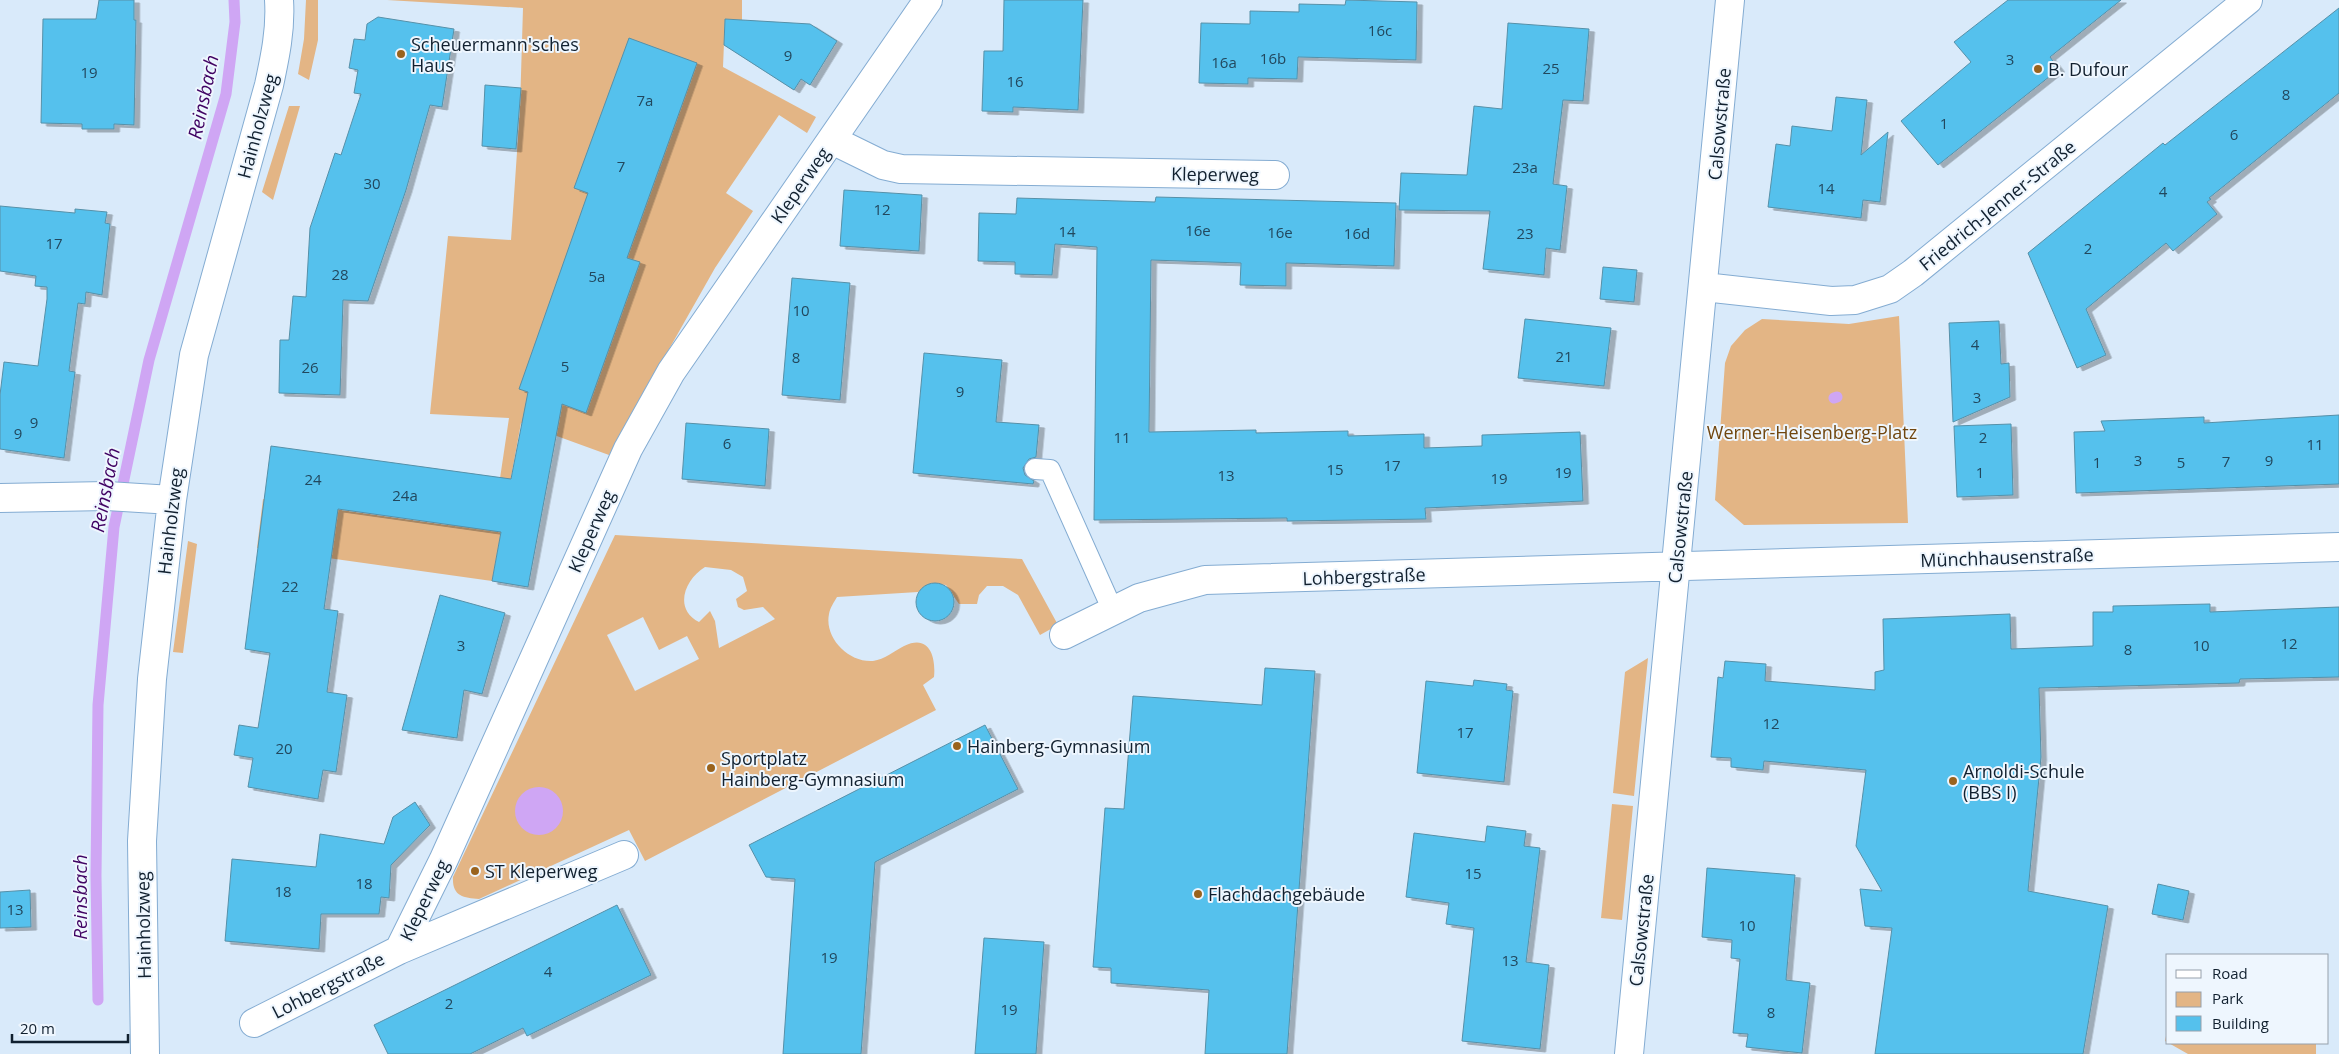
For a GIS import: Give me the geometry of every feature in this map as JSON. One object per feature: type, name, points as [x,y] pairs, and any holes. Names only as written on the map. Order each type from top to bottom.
[{"type":"street","name":"Hainholzweg","points":[[145,1054],[142,831],[152,679],[172,500],[194,355],[269,85],[277,51],[280,18],[279,0]]},
{"type":"street","name":"Kleperweg","points":[[399,950],[444,859],[628,449],[671,372],[928,0]]},
{"type":"street","name":"Calsowstraße","points":[[1629,1054],[1730,0]]},
{"type":"street","name":"Friedrich-Jenner-Straße","points":[[1704,287],[1831,301],[1855,300],[1890,289],[1913,273],[2248,0]]},
{"type":"street","name":"Kleperweg","points":[[832,140],[883,166],[901,169],[1275,175]]},
{"type":"street","points":[[0,498],[119,497],[172,500]]},
{"type":"street","name":"Münchhausenstraße","points":[[1676,567],[2339,547]]},
{"type":"street","name":"Lohbergstraße","points":[[1064,636],[1139,598],[1205,580],[1676,567]]},
{"type":"street","name":"Lohbergstraße","points":[[254,1023],[399,950],[624,855]]},
{"type":"lane","points":[[1035,469],[1050,470],[1113,611]]},
{"type":"green space","points":[[306,0],[318,0],[318,40],[309,80],[298,74],[304,39]]},
{"type":"green space","points":[[387,0],[742,0],[742,20],[725,19],[723,67],[816,117],[807,133],[779,115],[726,193],[753,211],[715,268],[609,455],[521,423],[492,581],[257,548],[263,499],[447,525],[453,479],[499,485],[509,418],[430,414],[448,236],[511,240],[520,108],[523,8]]},
{"type":"green space","points":[[289,106],[300,106],[273,200],[262,192]]},
{"type":"green space","name":"Werner-Heisenberg-Platz","points":[[1899,316],[1908,523],[1744,525],[1715,500],[1725,363],[1731,346],[1745,330],[1762,319],[1849,324]]},
{"type":"green space","points":[[615,535],[1022,559],[1058,625],[1040,635],[1018,595],[1003,586],[987,586],[979,595],[977,604],[959,604],[946,585],[931,583],[918,592],[837,597],[830,612],[828,623],[830,632],[840,647],[855,658],[873,661],[913,643],[925,645],[932,655],[934,662],[934,677],[923,685],[936,710],[645,861],[629,830],[479,899],[460,895],[454,888],[453,877]],"holes":[[[705,567],[731,570],[743,577],[747,591],[736,599],[738,607],[744,610],[763,607],[775,619],[719,648],[715,621],[710,611],[699,622],[686,610],[684,602],[687,586],[698,572]],[[643,617],[659,650],[687,636],[699,659],[635,691],[607,635]]]},
{"type":"green space","points":[[188,541],[197,544],[183,653],[173,652]]},
{"type":"green space","points":[[1648,658],[1634,796],[1613,793],[1625,672]]},
{"type":"green space","points":[[1612,804],[1633,806],[1622,920],[1601,918]]},
{"type":"green space","points":[[2171,1044],[2316,1044],[2316,1054],[2188,1054]]},
{"type":"shaded area","points":[[534,787],[544,787],[553,791],[559,797],[562,802],[562,820],[553,831],[544,835],[534,835],[525,831],[519,825],[515,816],[515,806],[519,797],[525,791]]},
{"type":"building","points":[[99,0],[134,0],[134,20],[136,20],[134,125],[114,124],[114,129],[82,129],[82,124],[41,123],[43,19],[96,19]]},
{"type":"building","points":[[1004,0],[1083,0],[1078,110],[1013,107],[1013,112],[982,111],[984,51],[1003,51]]},
{"type":"building","points":[[1346,0],[1417,2],[1416,60],[1298,57],[1297,79],[1248,78],[1248,84],[1199,83],[1201,23],[1250,24],[1250,11],[1299,12],[1299,4],[1345,5]]},
{"type":"building","points":[[2008,0],[2121,0],[2050,57],[2059,69],[1938,165],[1901,121],[1971,62],[1954,42]]},
{"type":"building","points":[[2339,8],[2339,93],[2209,198],[2211,199],[2207,202],[2217,214],[2173,251],[2166,243],[2086,309],[2106,355],[2077,368],[2028,253],[2163,143],[2165,145]]},
{"type":"building","points":[[378,17],[454,29],[442,107],[430,105],[406,190],[368,301],[343,300],[340,395],[279,393],[280,340],[289,340],[293,296],[306,297],[310,228],[335,153],[341,155],[361,94],[354,93],[358,70],[349,68],[354,39],[365,40],[367,24]]},
{"type":"building","points":[[725,19],[810,24],[837,41],[810,85],[801,79],[794,90],[724,45]]},
{"type":"building","points":[[1508,23],[1589,29],[1583,101],[1563,100],[1553,184],[1567,186],[1560,250],[1546,248],[1544,275],[1483,269],[1490,211],[1399,210],[1401,173],[1467,175],[1474,106],[1502,109]]},
{"type":"building","points":[[629,38],[697,63],[627,258],[640,262],[586,413],[562,404],[528,587],[492,581],[501,532],[338,509],[324,609],[338,611],[327,692],[347,695],[336,772],[323,770],[318,799],[248,787],[253,758],[234,755],[239,725],[258,728],[270,653],[245,649],[271,446],[511,479],[528,392],[519,389],[588,193],[574,188]]},
{"type":"building","points":[[485,85],[521,88],[516,149],[482,146]]},
{"type":"building","points":[[1836,97],[1867,100],[1861,155],[1888,132],[1880,202],[1863,200],[1861,218],[1768,207],[1776,144],[1790,146],[1792,126],[1832,131]]},
{"type":"building","points":[[844,190],[922,195],[919,251],[840,246]]},
{"type":"building","points":[[1156,197],[1396,203],[1394,266],[1286,263],[1286,286],[1240,285],[1241,263],[1151,260],[1149,432],[1256,430],[1256,433],[1348,431],[1348,436],[1424,434],[1424,448],[1482,446],[1482,435],[1580,432],[1583,501],[1425,508],[1426,519],[1287,521],[1287,518],[1094,520],[1097,247],[1055,244],[1052,275],[1015,274],[1015,262],[978,261],[979,213],[1016,214],[1017,198],[1155,202]]},
{"type":"building","points":[[0,206],[75,213],[75,209],[107,212],[105,223],[110,224],[102,295],[86,292],[85,304],[78,303],[69,371],[75,372],[64,458],[0,449],[0,395],[4,362],[38,366],[47,287],[35,286],[36,276],[0,271]]},
{"type":"building","points":[[1603,267],[1637,270],[1634,302],[1600,299]]},
{"type":"building","points":[[792,278],[850,283],[840,400],[782,395]]},
{"type":"building","points":[[1525,319],[1611,328],[1604,386],[1518,378]]},
{"type":"building","points":[[1999,321],[2001,364],[2009,363],[2010,397],[1953,422],[1949,323]]},
{"type":"building","points":[[924,353],[1002,360],[996,422],[1039,425],[1036,457],[1029,459],[1023,468],[1025,475],[1034,481],[1033,484],[913,473]]},
{"type":"building","points":[[2339,415],[2339,484],[2076,493],[2074,432],[2105,431],[2101,421],[2204,417],[2204,423]]},
{"type":"building","points":[[686,423],[769,429],[765,486],[682,479]]},
{"type":"building","points":[[2011,424],[2013,495],[1957,497],[1954,426]]},
{"type":"building","points":[[935,583],[948,589],[954,602],[948,615],[935,621],[922,615],[916,602],[922,589]]},
{"type":"building","points":[[440,595],[505,613],[482,694],[464,690],[457,738],[402,730]]},
{"type":"building","name":"Arnoldi-Schule (BBS I)","points":[[2210,604],[2210,612],[2339,607],[2339,677],[2240,679],[2239,683],[2039,688],[2041,757],[2028,891],[2108,906],[2083,1054],[1875,1054],[1892,928],[1865,926],[1860,889],[1882,891],[1856,846],[1866,770],[1764,761],[1763,770],[1731,767],[1731,758],[1711,757],[1718,677],[1723,678],[1725,661],[1766,664],[1765,681],[1875,690],[1875,672],[1884,670],[1883,619],[2010,614],[2011,649],[2093,646],[2093,612],[2113,612],[2113,606]]},
{"type":"building","name":"Flachdachgebäude","points":[[1265,668],[1315,671],[1287,1054],[1205,1054],[1209,990],[1111,983],[1111,968],[1093,967],[1105,808],[1124,809],[1133,696],[1262,705]]},
{"type":"building","points":[[1474,680],[1507,684],[1506,690],[1513,691],[1504,782],[1417,773],[1426,681],[1473,686]]},
{"type":"building","points":[[985,725],[1018,789],[875,862],[861,1054],[783,1054],[795,879],[766,877],[749,845]]},
{"type":"building","points":[[415,802],[430,825],[391,865],[389,898],[381,897],[379,914],[321,914],[319,949],[225,941],[232,859],[316,867],[320,834],[384,844],[393,817]]},
{"type":"building","points":[[1487,826],[1526,831],[1524,846],[1540,848],[1526,962],[1549,965],[1540,1049],[1462,1041],[1474,928],[1446,924],[1449,903],[1406,897],[1414,833],[1485,842]]},
{"type":"building","points":[[1707,868],[1795,875],[1786,980],[1810,983],[1802,1053],[1746,1047],[1748,1034],[1733,1033],[1740,959],[1731,958],[1732,940],[1702,937]]},
{"type":"building","points":[[2158,884],[2189,891],[2183,920],[2152,914]]},
{"type":"building","points":[[30,890],[31,927],[0,928],[0,892]]},
{"type":"building","points":[[617,905],[651,975],[527,1036],[523,1028],[470,1054],[388,1054],[374,1025]]},
{"type":"building","points":[[984,938],[1044,942],[1036,1054],[975,1054]]},
{"type":"waterway","name":"Reinsbach","points":[[98,1000],[96,876],[98,705],[114,527],[149,360],[226,94],[235,22],[234,0]]},
{"type":"place","name":"Scheuermann'sches Haus","points":[[401,54]]},
{"type":"place","name":"B. Dufour","points":[[2038,69]]},
{"type":"place","name":"Hainberg-Gymnasium","points":[[957,746]]},
{"type":"place","name":"Sportplatz Hainberg-Gymnasium","points":[[711,768]]},
{"type":"place","name":"Arnoldi-Schule (BBS I)","points":[[1953,781]]},
{"type":"place","name":"ST Kleperweg","points":[[475,871]]},
{"type":"place","name":"Flachdachgebäude","points":[[1198,894]]}]
